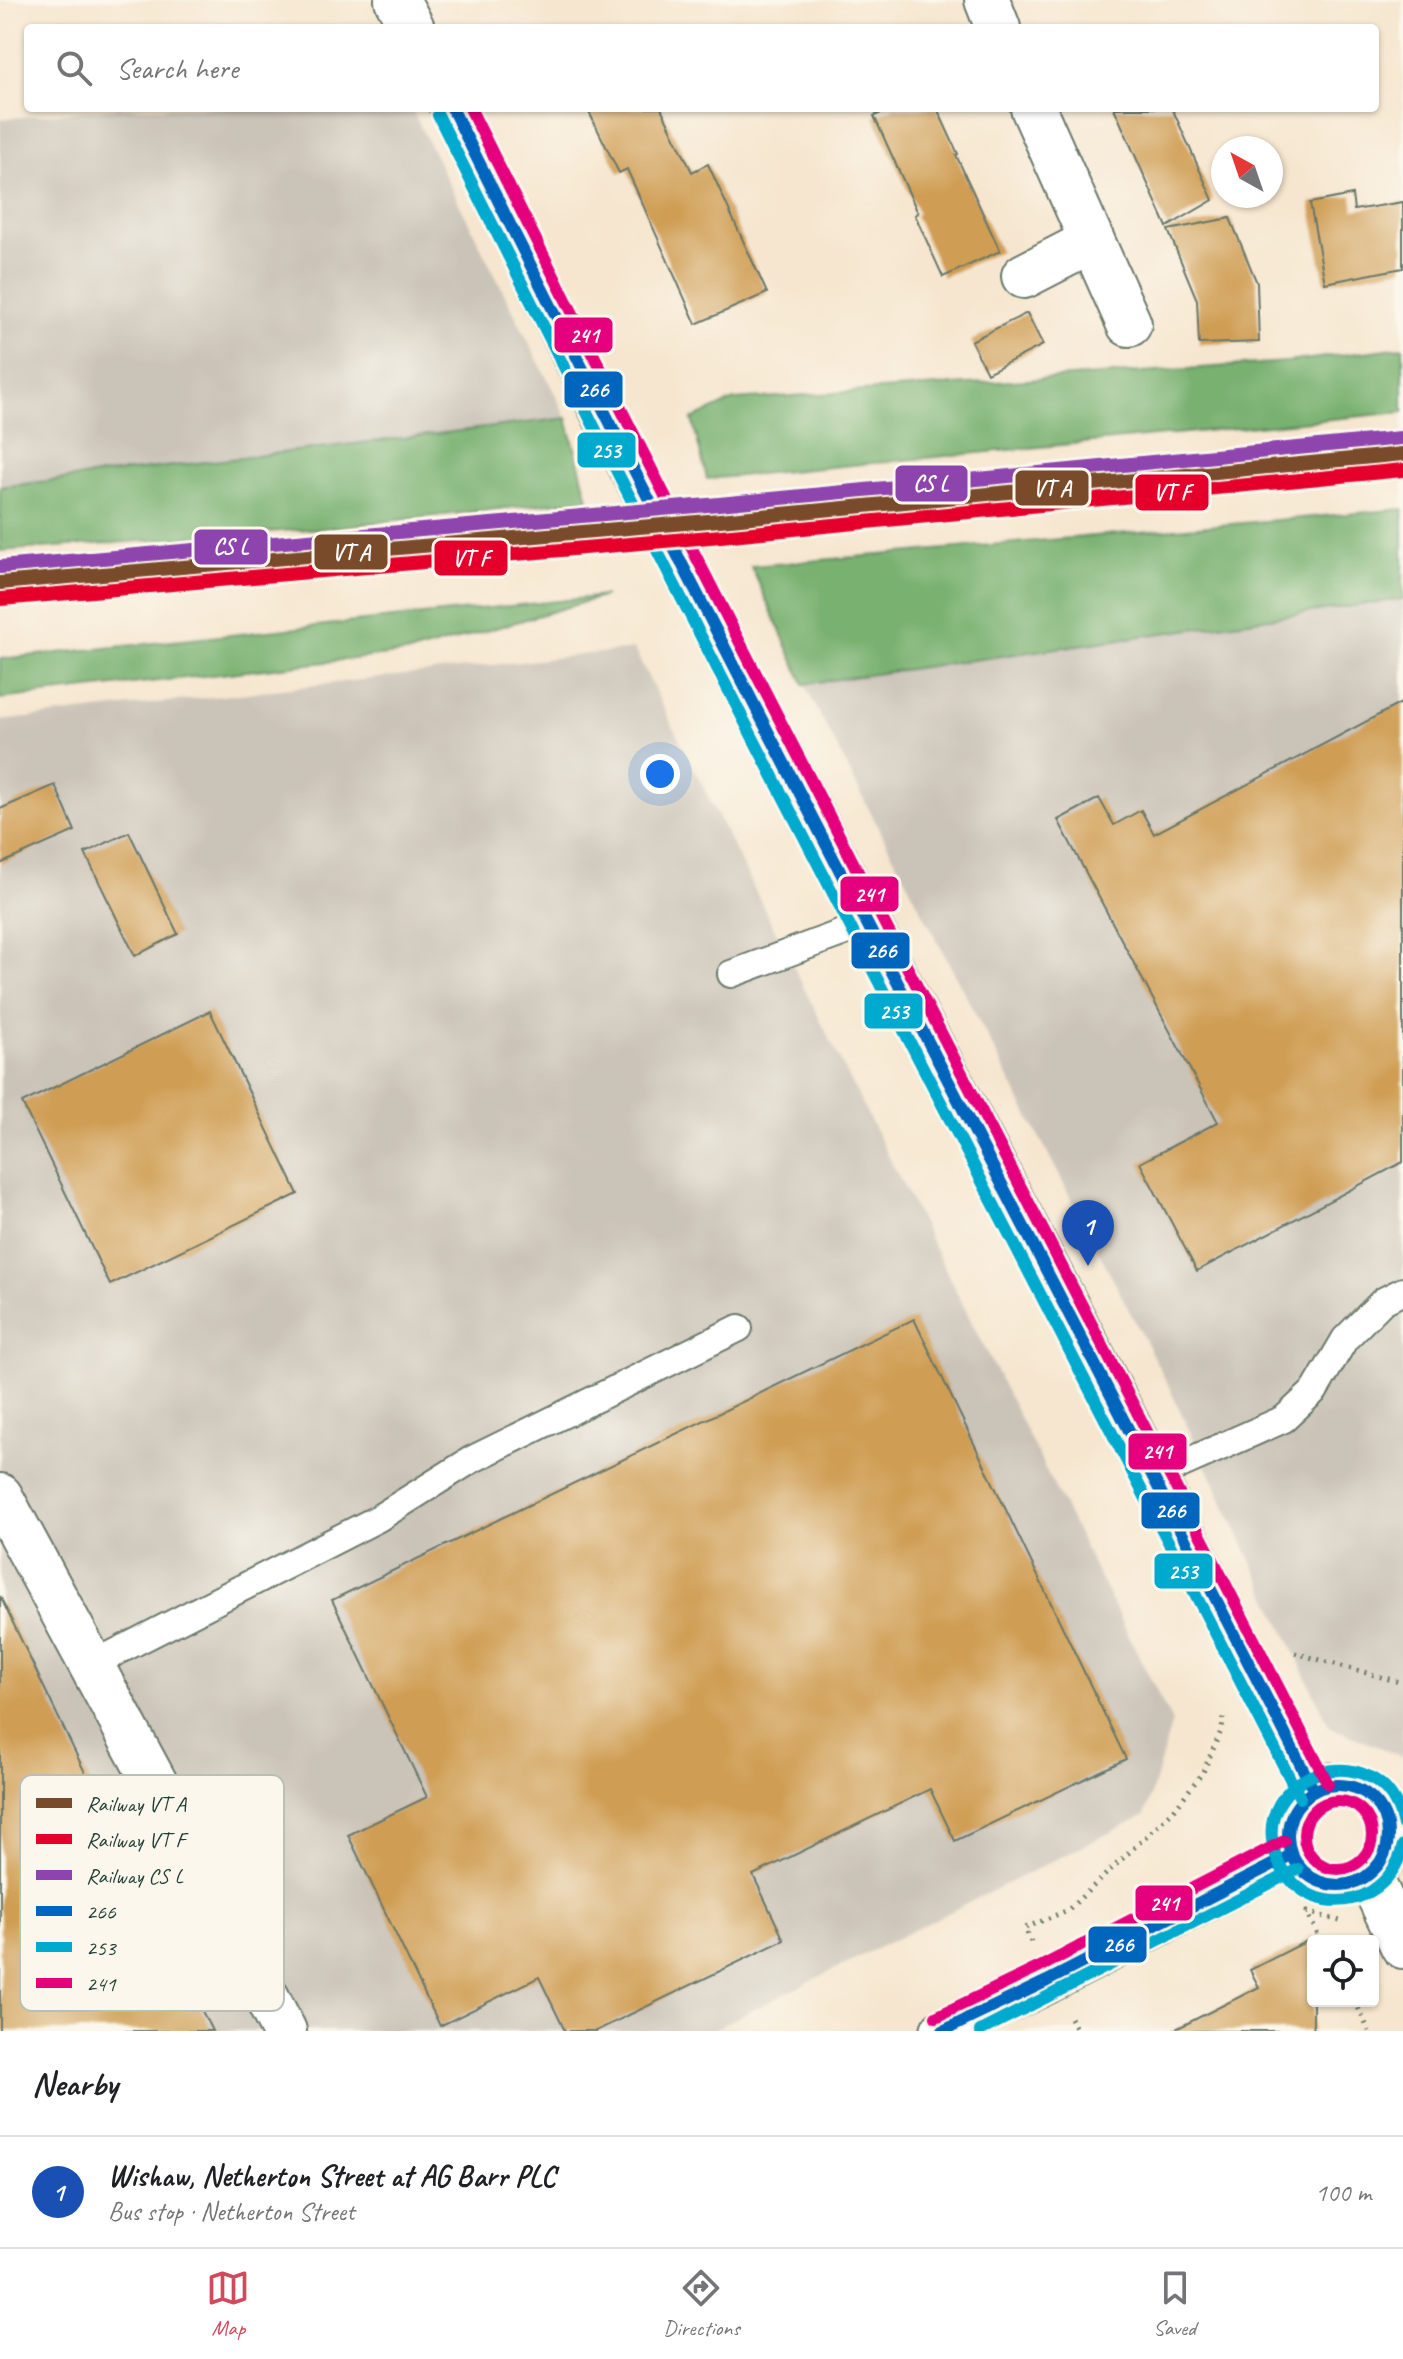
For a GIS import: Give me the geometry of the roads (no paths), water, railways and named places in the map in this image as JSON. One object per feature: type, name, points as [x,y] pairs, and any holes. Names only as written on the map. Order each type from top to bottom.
[{"type":"street","points":[[397,0],[410,24]]},
{"type":"street","points":[[987,0],[996,24]]},
{"type":"street","points":[[454,112],[609,424],[1314,1791]]},
{"type":"street","points":[[1035,112],[1129,324]]},
{"type":"street","points":[[1024,276],[1092,241]]},
{"type":"street","points":[[0,1497],[151,1775]]},
{"type":"street","points":[[1331,1784],[1349,1787],[1393,1807],[1382,1860],[1369,1875],[1353,1883],[1335,1885],[1317,1881],[1301,1870],[1291,1855],[1288,1837],[1291,1819],[1300,1803],[1314,1791],[1331,1784]]},
{"type":"street","points":[[943,2031],[1291,1855]]},
{"type":"street","points":[[1369,1875],[1403,1946]]},
{"type":"street","points":[[274,2011],[284,2031]]},
{"type":"lane","points":[[731,974],[869,923]]},
{"type":"lane","points":[[1153,1477],[1284,1419],[1315,1390],[1345,1339],[1383,1301],[1403,1291]]},
{"type":"lane","points":[[91,1665],[377,1519],[471,1460],[739,1328]]},
{"type":"place","name":"Wishaw, Netherton Street at AG Barr PLC","points":[[1088,1266]]}]
